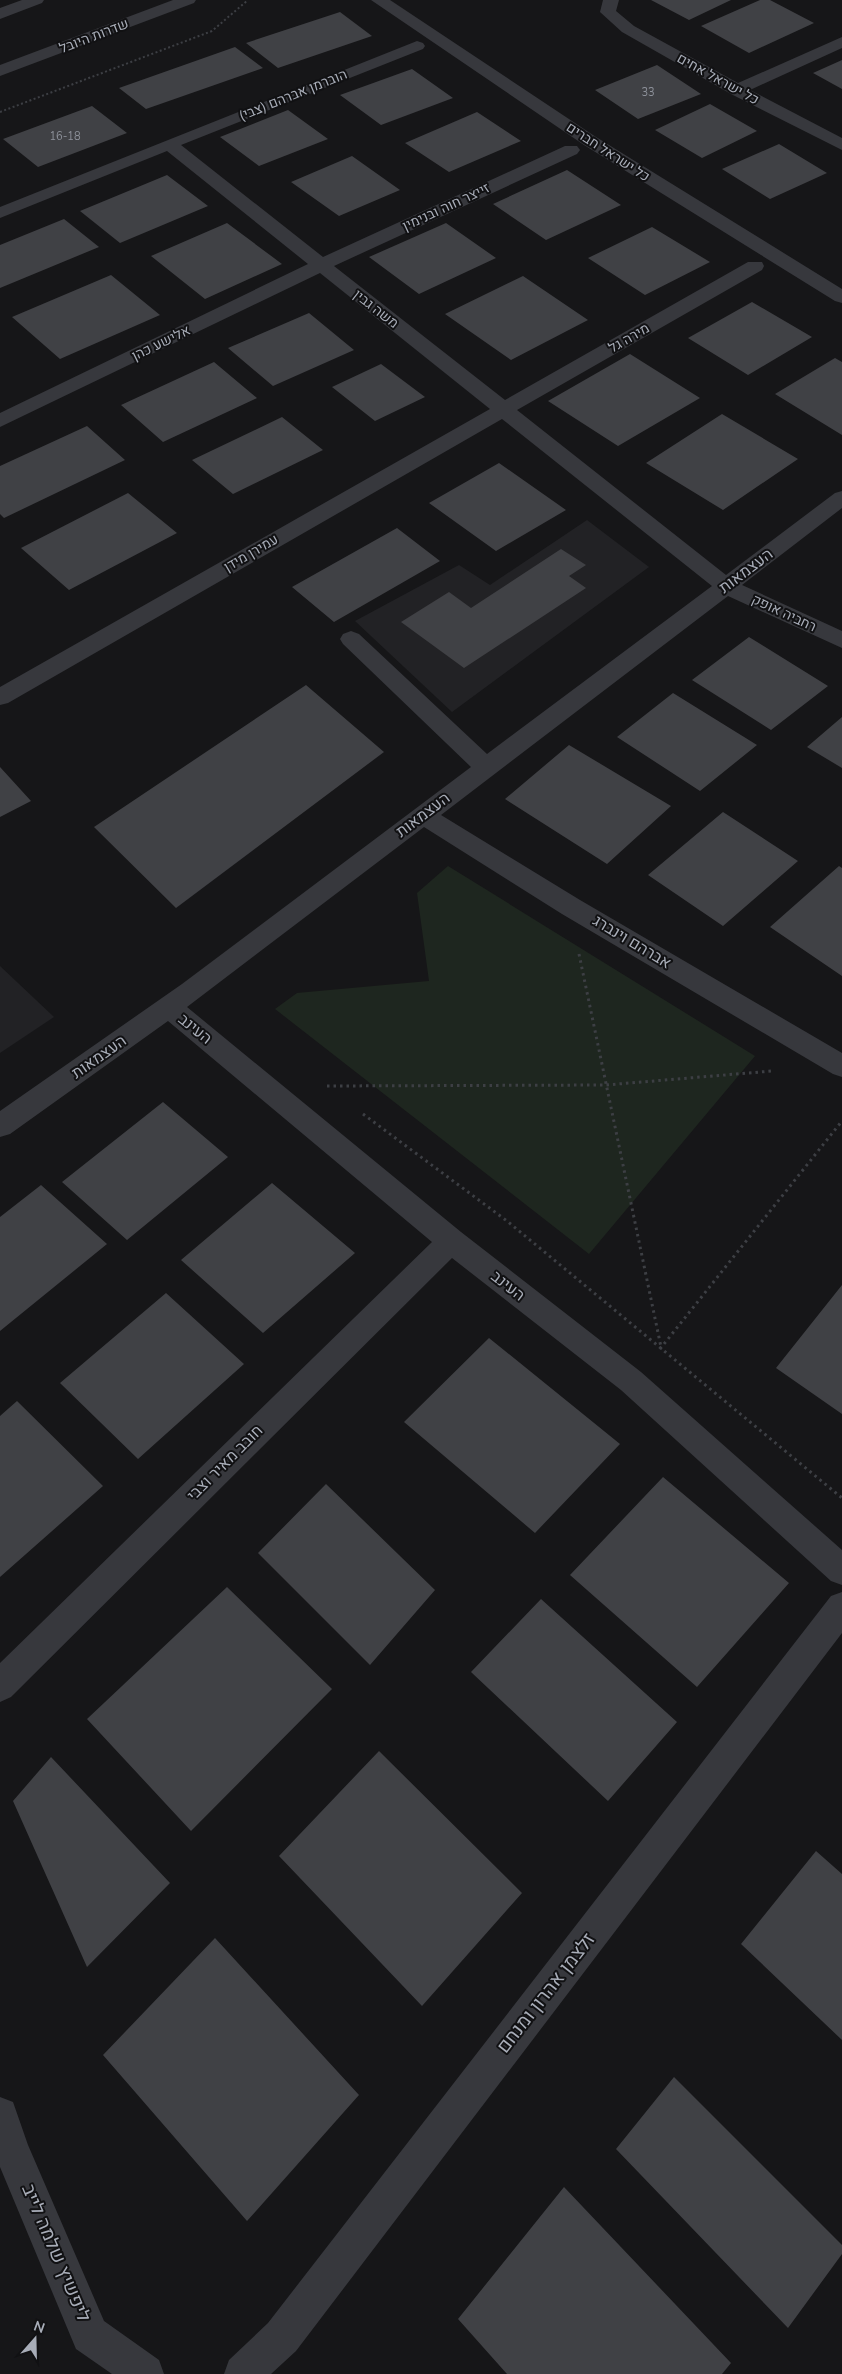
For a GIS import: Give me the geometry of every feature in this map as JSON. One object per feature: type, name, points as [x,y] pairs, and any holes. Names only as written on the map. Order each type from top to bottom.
[{"type":"street","points":[[0,14],[36,0]]},
{"type":"street","name":"שדרות היובל","points":[[0,71],[188,0]]},
{"type":"street","name":"כל ישראל חברים","points":[[379,0],[590,141],[842,298]]},
{"type":"street","name":"כל ישראל אחים","points":[[611,0],[608,12],[628,29],[737,90],[842,145]]},
{"type":"street","points":[[737,90],[842,42]]},
{"type":"street","name":"הוברמן אברהם (צבי)","points":[[169,144],[417,46]]},
{"type":"street","points":[[0,212],[169,144]]},
{"type":"street","name":"משה גבין","points":[[169,144],[726,586]]},
{"type":"street","name":"זייצר חוה ובנימין","points":[[321,265],[572,150]]},
{"type":"street","name":"אלישע כהן","points":[[0,421],[321,265]]},
{"type":"street","name":"מירה גל","points":[[503,410],[755,266]]},
{"type":"street","name":"עמירן מידן","points":[[0,697],[503,410]]},
{"type":"street","name":"העצמאות","points":[[0,1126],[169,1008],[842,498]]},
{"type":"street","name":"רחביה אופק","points":[[726,586],[842,640]]},
{"type":"street","points":[[351,639],[486,767]]},
{"type":"street","name":"אברהם וינברג","points":[[423,815],[571,907],[841,1066]]},
{"type":"street","name":"העינב","points":[[169,1008],[451,1241],[631,1381],[842,1570]]},
{"type":"street","name":"חובב מאיר וצבי","points":[[0,1686],[451,1241]]},
{"type":"street","name":"זלצמן אהרון ומנחם","points":[[243,2374],[282,2337],[842,1607]]},
{"type":"street","name":"ליפשיץ שלמה לייב","points":[[3,2140],[90,2334],[142,2372]]},
{"type":"path","points":[[0,112],[212,31],[248,0]]},
{"type":"path","points":[[571,907],[581,968],[661,1348]]},
{"type":"path","points":[[326,1086],[606,1085],[841,1066]]},
{"type":"path","points":[[319,1081],[334,1092]]},
{"type":"path","points":[[357,1110],[507,1221],[842,1498]]},
{"type":"path","points":[[631,1381],[661,1348],[842,1121]]},
{"type":"shaded area","points":[[587,520],[649,567],[452,712],[355,621],[459,565],[490,585]]},
{"type":"shaded area","points":[[448,866],[755,1056],[589,1254],[275,1009],[297,993],[429,981],[417,893]]},
{"type":"shaded area","points":[[0,966],[54,1017],[0,1053]]},
{"type":"building","points":[[651,0],[731,0],[689,20]]},
{"type":"building","points":[[760,0],[770,0],[814,23],[749,53],[701,26]]},
{"type":"building","points":[[340,12],[372,36],[278,68],[246,43]]},
{"type":"building","points":[[235,47],[263,68],[146,109],[119,88]]},
{"type":"building","points":[[842,60],[842,89],[813,73]]},
{"type":"building","points":[[657,65],[701,94],[638,119],[595,90]]},
{"type":"building","points":[[412,69],[453,98],[381,125],[340,95]]},
{"type":"building","points":[[710,104],[757,131],[702,158],[655,130]]},
{"type":"building","points":[[92,106],[127,133],[38,167],[3,139]]},
{"type":"building","points":[[288,110],[328,139],[259,166],[220,137]]},
{"type":"building","points":[[477,112],[521,141],[449,172],[405,143]]},
{"type":"building","points":[[779,144],[827,173],[770,199],[722,169]]},
{"type":"building","points":[[352,156],[400,190],[339,216],[291,182]]},
{"type":"building","points":[[567,170],[621,205],[546,240],[493,204]]},
{"type":"building","points":[[167,175],[208,206],[120,243],[80,211]]},
{"type":"building","points":[[64,219],[99,247],[0,288],[0,245]]},
{"type":"building","points":[[227,223],[282,264],[205,299],[151,256]]},
{"type":"building","points":[[446,223],[496,258],[419,294],[369,257]]},
{"type":"building","points":[[652,227],[710,262],[645,295],[588,258]]},
{"type":"building","points":[[111,275],[160,315],[60,359],[12,317]]},
{"type":"building","points":[[523,276],[588,320],[511,360],[445,314]]},
{"type":"building","points":[[752,302],[812,337],[748,375],[688,338]]},
{"type":"building","points":[[309,313],[354,350],[273,386],[228,348]]},
{"type":"building","points":[[630,354],[700,398],[618,446],[548,401]]},
{"type":"building","points":[[835,358],[842,362],[842,435],[775,394]]},
{"type":"building","points":[[214,362],[257,398],[163,442],[121,405]]},
{"type":"building","points":[[381,364],[425,397],[375,421],[332,387]]},
{"type":"building","points":[[722,414],[798,459],[723,510],[646,463]]},
{"type":"building","points":[[282,417],[323,450],[233,494],[192,460]]},
{"type":"building","points":[[87,426],[125,460],[4,518],[0,514],[0,466]]},
{"type":"building","points":[[499,463],[566,510],[496,551],[429,503]]},
{"type":"building","points":[[128,493],[177,533],[69,590],[21,548]]},
{"type":"building","points":[[397,528],[440,561],[334,622],[292,587]]},
{"type":"building","points":[[561,549],[586,565],[569,576],[586,588],[464,668],[401,622],[449,592],[471,608]]},
{"type":"building","points":[[749,637],[828,686],[771,730],[692,680]]},
{"type":"building","points":[[306,685],[384,752],[176,908],[94,827]]},
{"type":"building","points":[[673,693],[757,745],[700,791],[617,737]]},
{"type":"building","points":[[842,717],[842,768],[807,747]]},
{"type":"building","points":[[569,745],[671,806],[607,864],[505,799]]},
{"type":"building","points":[[0,767],[31,801],[0,817]]},
{"type":"building","points":[[723,812],[798,861],[723,926],[648,875]]},
{"type":"building","points":[[839,866],[842,868],[842,976],[770,927]]},
{"type":"building","points":[[163,1102],[228,1157],[127,1240],[62,1182]]},
{"type":"building","points":[[272,1183],[355,1253],[263,1333],[181,1260]]},
{"type":"building","points":[[41,1185],[107,1244],[0,1331],[0,1217]]},
{"type":"building","points":[[842,1285],[842,1414],[776,1368]]},
{"type":"building","points":[[166,1293],[244,1364],[138,1459],[60,1383]]},
{"type":"building","points":[[489,1338],[620,1444],[535,1533],[404,1422]]},
{"type":"building","points":[[17,1401],[103,1486],[0,1577],[0,1416]]},
{"type":"building","points":[[663,1477],[789,1583],[697,1687],[570,1575]]},
{"type":"building","points":[[326,1484],[435,1590],[370,1665],[258,1553]]},
{"type":"building","points":[[227,1587],[332,1689],[191,1831],[87,1719]]},
{"type":"building","points":[[541,1599],[677,1722],[608,1801],[471,1672]]},
{"type":"building","points":[[379,1751],[522,1893],[422,2006],[279,1856]]},
{"type":"building","points":[[51,1757],[170,1883],[87,1967],[13,1801]]},
{"type":"building","points":[[816,1851],[842,1874],[842,2040],[741,1944]]},
{"type":"building","points":[[215,1938],[359,2095],[247,2221],[103,2055]]},
{"type":"building","points":[[674,2077],[842,2245],[842,2254],[788,2328],[616,2149]]},
{"type":"building","points":[[564,2187],[731,2363],[722,2374],[507,2374],[458,2319]]}]
